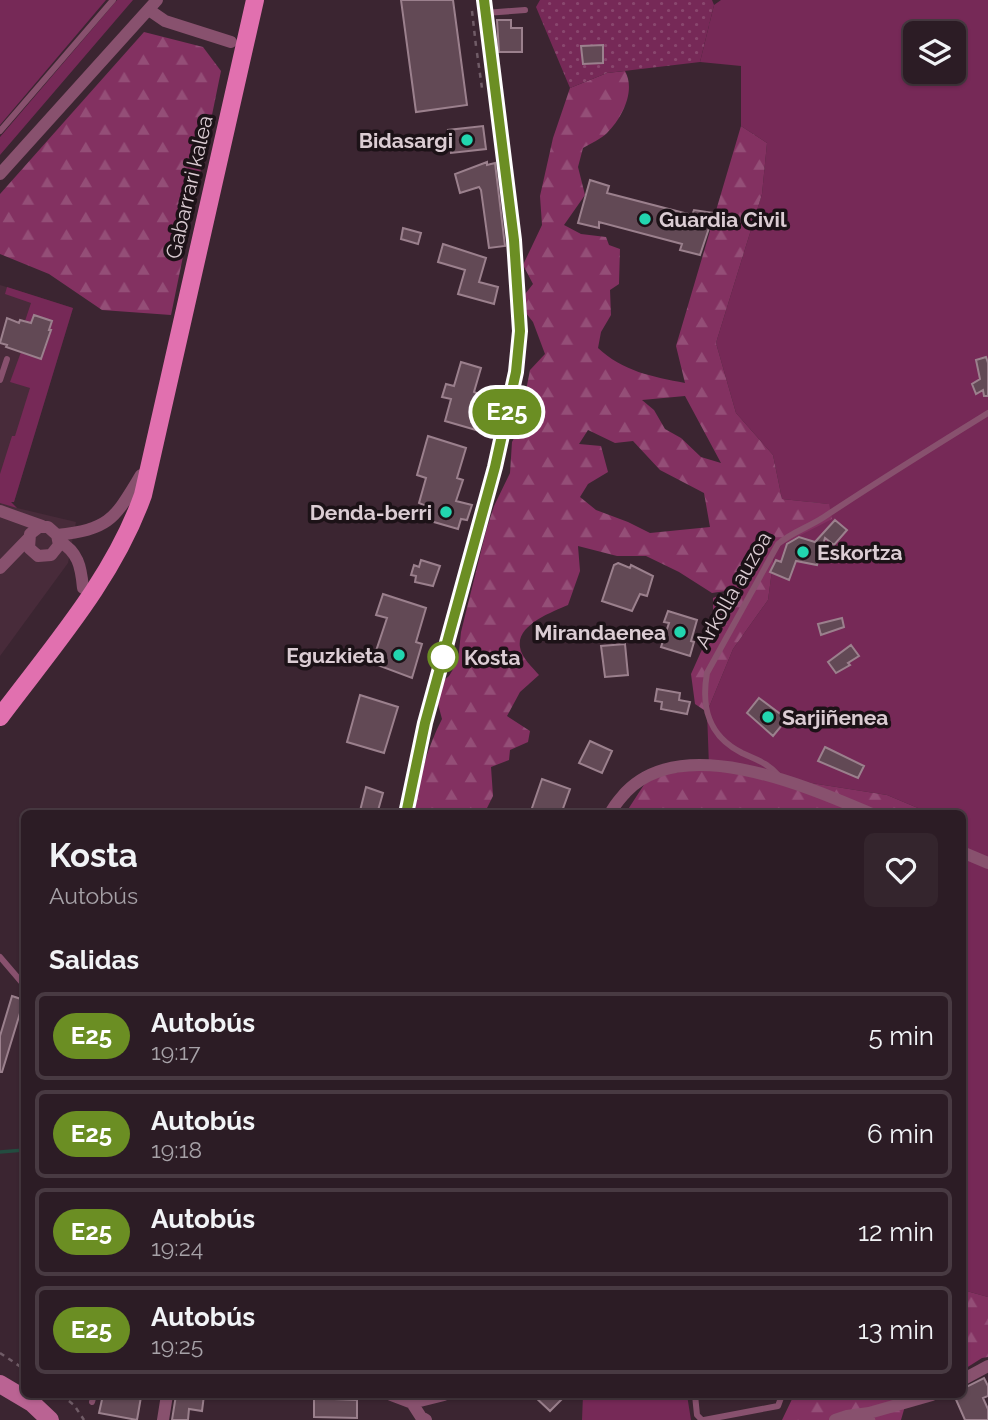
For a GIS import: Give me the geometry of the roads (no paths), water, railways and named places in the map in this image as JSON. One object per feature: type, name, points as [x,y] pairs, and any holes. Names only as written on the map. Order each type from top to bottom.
[{"type":"main road","name":"Gabarrari kalea","points":[[0,717],[107,572],[132,525],[151,466],[255,0]]},
{"type":"main road","name":"Gabarrari kalea","points":[[0,698],[83,588],[112,542],[141,475],[168,385]]},
{"type":"main road","points":[[51,649],[54,636],[79,601],[83,588]]},
{"type":"main road","points":[[0,1376],[21,1389]]},
{"type":"main road","points":[[0,1384],[21,1396]]},
{"type":"main road","points":[[24,1398],[50,1420]]},
{"type":"main road","points":[[36,1398],[65,1420]]},
{"type":"street","points":[[0,174],[153,5],[164,21],[232,42]]},
{"type":"street","points":[[407,810],[425,723],[487,499],[516,372],[520,331],[509,198],[484,6]]},
{"type":"street","name":"Gabarrari kalea","points":[[28,539],[31,551],[43,557],[55,553],[58,538],[107,522],[122,506],[141,475]]},
{"type":"street","points":[[0,511],[48,527],[76,555],[83,588]]},
{"type":"street","points":[[0,568],[28,539],[32,531],[42,526]]},
{"type":"street","name":"Arkolla auzoa","points":[[612,810],[636,782],[667,769],[722,765],[780,777],[862,810]]},
{"type":"street","points":[[966,854],[988,863]]},
{"type":"street","points":[[966,1378],[988,1366]]},
{"type":"street","points":[[163,1420],[167,1398]]},
{"type":"street","points":[[399,1398],[412,1403],[432,1398]]},
{"type":"street","points":[[835,1420],[847,1416],[869,1417],[923,1398]]},
{"type":"street","points":[[412,1403],[426,1420]]},
{"type":"lane","points":[[0,131],[113,0]]},
{"type":"lane","points":[[484,6],[525,9]]},
{"type":"lane","points":[[0,380],[7,359]]},
{"type":"lane","name":"Arkolla auzoa","points":[[780,777],[769,764],[739,752],[720,737],[707,717],[705,688],[707,673],[778,544],[788,535],[809,527],[988,413]]},
{"type":"lane","points":[[0,957],[21,982]]},
{"type":"lane","points":[[695,1398],[697,1415],[703,1420],[778,1406],[781,1398]]},
{"type":"waterway","points":[[0,1152],[21,1150]]},
{"type":"place","name":"Bidasargi","points":[[467,140]]},
{"type":"place","name":"Guardia Civil","points":[[645,219]]},
{"type":"place","name":"Denda-berri","points":[[446,512]]},
{"type":"place","name":"Eskortza","points":[[803,552]]},
{"type":"place","name":"Mirandaenea","points":[[680,632]]},
{"type":"place","name":"Eguzkieta","points":[[399,655]]},
{"type":"place","name":"Kosta","points":[[443,657]]},
{"type":"place","name":"Sarjiñenea","points":[[768,717]]}]
